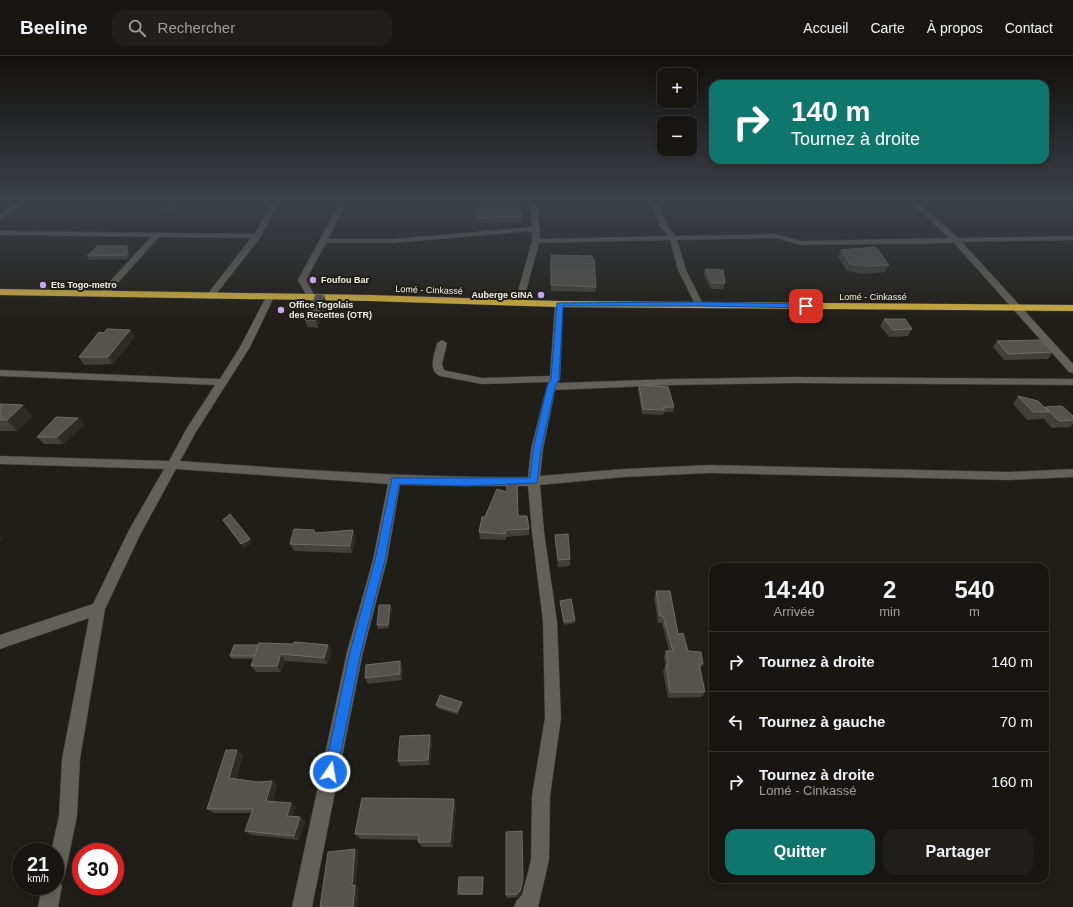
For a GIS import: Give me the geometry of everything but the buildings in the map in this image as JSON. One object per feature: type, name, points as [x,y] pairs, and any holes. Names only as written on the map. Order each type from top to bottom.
[{"type":"highway","name":"Lomé - Cinkassé","points":[[0,292],[559,304],[699,304],[1017,309],[1073,308]]},
{"type":"street","points":[[103,294],[151,242]]},
{"type":"street","points":[[210,296],[253,242]]},
{"type":"street","points":[[312,298],[302,280],[324,242]]},
{"type":"street","points":[[519,302],[536,242],[546,242]]},
{"type":"street","points":[[674,242],[682,270],[699,304]]},
{"type":"street","points":[[798,242],[815,243],[906,242]]},
{"type":"street","points":[[958,242],[1073,370]]},
{"type":"street","points":[[62,843],[68,816],[71,759],[98,609],[134,534],[172,465],[191,431],[245,347],[270,297]]},
{"type":"street","points":[[524,907],[531,900],[540,860],[541,796],[553,718],[550,622],[538,532],[534,481],[537,450],[553,383],[559,304]]},
{"type":"street","points":[[442,343],[437,364],[440,372],[482,382],[553,383],[795,380],[1073,382]]},
{"type":"street","points":[[0,373],[222,382]]},
{"type":"street","points":[[0,460],[172,465],[395,480],[466,482],[534,481],[624,473],[710,469],[1009,476],[1073,473]]},
{"type":"street","points":[[302,907],[354,660],[380,560],[395,480]]},
{"type":"street","points":[[0,642],[98,609]]},
{"type":"street","points":[[48,907],[50,895]]},
{"type":"place","name":"Foufou Bar","points":[[313,280]]},
{"type":"place","name":"Ets Togo-metro","points":[[43,285]]},
{"type":"place","name":"Auberge GINA","points":[[541,295]]},
{"type":"place","name":"Office Togolais des Recettes (OTR)","points":[[281,310]]},
{"type":"route","points":[[330,772],[355,652],[380,560],[395,480],[466,482],[534,481],[537,450],[551,387],[555,379],[559,304],[806,306]]}]
